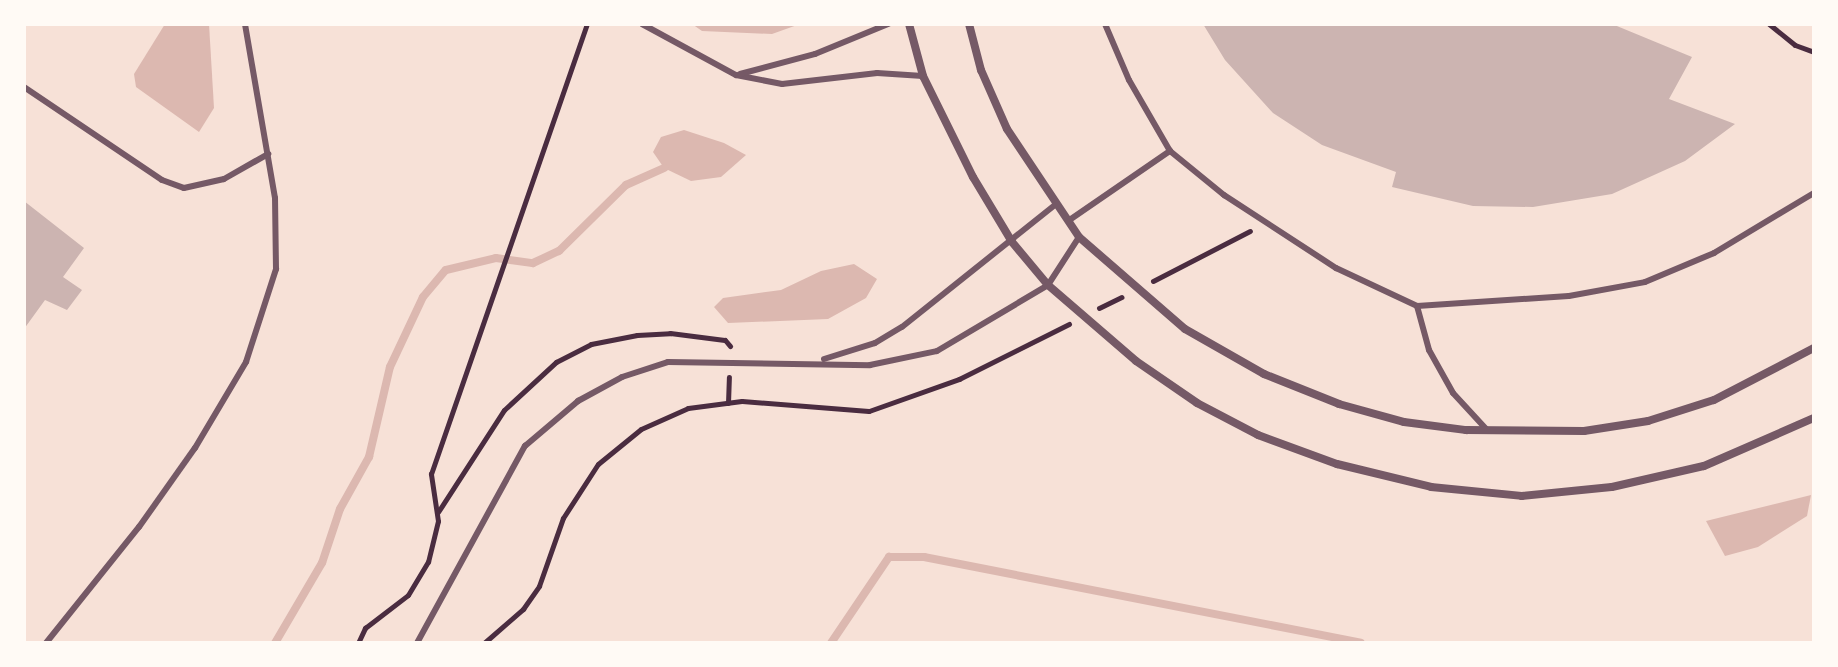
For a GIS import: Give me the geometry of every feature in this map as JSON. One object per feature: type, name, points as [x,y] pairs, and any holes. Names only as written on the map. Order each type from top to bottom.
[{"type":"street","points":[[909,24],[923,76],[1012,242],[1048,285],[1197,403],[1258,435],[1337,464],[1431,487],[1522,496],[1612,487],[1704,466],[1814,418]]},
{"type":"street","points":[[969,24],[981,70],[1007,129],[1079,237],[1185,329],[1301,389],[1404,422],[1489,432],[1584,431],[1648,421],[1714,400],[1814,348]]},
{"type":"lane","points":[[46,643],[171,482],[246,362],[276,269],[275,198],[245,24]]},
{"type":"lane","points":[[642,24],[736,75],[782,84],[877,73],[923,76]]},
{"type":"lane","points":[[736,75],[815,54],[888,24]]},
{"type":"lane","points":[[1105,24],[1129,80],[1170,151],[1265,223],[1336,268],[1417,306],[1569,296],[1645,282],[1714,253],[1814,193]]},
{"type":"lane","points":[[24,87],[162,180],[184,188],[224,179],[268,154]]},
{"type":"lane","points":[[1067,222],[1170,151]]},
{"type":"lane","points":[[820,360],[875,343],[902,327],[1055,205]]},
{"type":"lane","points":[[417,643],[525,446],[578,401],[622,377],[668,362],[820,360],[870,365],[937,351],[1048,285],[1079,237]]},
{"type":"lane","points":[[1417,306],[1429,350],[1453,393],[1489,432]]},
{"type":"path","points":[[358,643],[365,628],[408,595],[428,562],[438,521],[431,474],[488,320],[587,24]]},
{"type":"path","points":[[1769,24],[1795,45],[1814,52]]},
{"type":"path","points":[[484,643],[523,609],[539,586],[563,518],[598,464],[641,429],[688,408],[728,403],[869,411],[959,379],[1265,223]]},
{"type":"path","points":[[728,403],[729,377]]},
{"type":"shaded area","points":[[165,24],[209,24],[214,108],[199,132],[136,87],[134,74]]},
{"type":"shaded area","points":[[692,24],[800,24],[772,34],[702,31]]},
{"type":"shaded area","points":[[684,130],[724,143],[746,155],[721,177],[691,181],[664,168],[653,152],[661,137]]},
{"type":"shaded area","points":[[854,264],[877,279],[866,298],[828,319],[728,323],[714,307],[723,298],[781,290],[821,271]]},
{"type":"shaded area","points":[[1811,495],[1807,516],[1758,547],[1725,556],[1706,521]]},
{"type":"building","points":[[1203,24],[1612,24],[1692,57],[1669,99],[1735,124],[1685,161],[1612,194],[1533,207],[1473,206],[1392,187],[1396,172],[1322,145],[1273,113],[1225,60]]},
{"type":"building","points":[[24,201],[84,248],[63,277],[82,290],[67,310],[45,300],[24,329]]},
{"type":"waterway","points":[[275,643],[322,563],[340,509],[369,457],[390,367],[423,297],[446,270],[496,258],[533,263],[559,251],[626,185],[664,168]]},
{"type":"waterway","points":[[831,643],[889,557],[924,557],[1361,643]]}]
